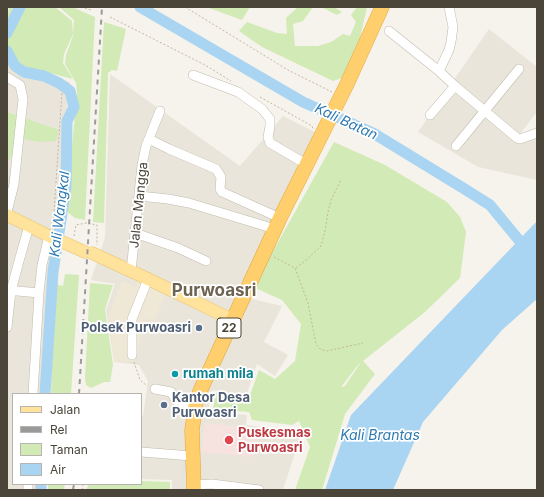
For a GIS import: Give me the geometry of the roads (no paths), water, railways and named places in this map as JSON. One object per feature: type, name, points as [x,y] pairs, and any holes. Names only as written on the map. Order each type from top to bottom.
[{"type":"highway","name":"22","points":[[194,487],[192,430],[195,406],[201,389],[277,223],[322,134],[338,95],[382,7]]},
{"type":"main road","points":[[7,213],[51,237],[131,271],[233,320]]},
{"type":"street","points":[[439,71],[449,50],[451,42],[453,27],[449,7]]},
{"type":"street","points":[[389,32],[439,71],[484,111],[520,139],[537,133]]},
{"type":"street","points":[[456,146],[519,69]]},
{"type":"street","points":[[193,75],[238,92],[262,109],[270,118],[268,137],[270,143],[306,164]]},
{"type":"street","points":[[7,77],[20,85],[23,99],[14,184],[7,213]]},
{"type":"street","points":[[430,115],[455,86]]},
{"type":"street","name":"Jalan Mangga","points":[[131,271],[142,165],[149,139],[160,112]]},
{"type":"street","points":[[149,139],[216,169],[221,177],[220,189],[222,192],[277,223]]},
{"type":"street","points":[[139,196],[168,199],[277,223]]},
{"type":"street","points":[[7,327],[9,290],[29,226]]},
{"type":"street","points":[[135,232],[178,248],[206,261]]},
{"type":"street","points":[[33,393],[42,265],[51,237]]},
{"type":"street","points":[[132,355],[132,319],[148,279]]},
{"type":"street","points":[[9,290],[39,293]]},
{"type":"street","points":[[156,389],[171,392],[178,403],[195,406]]},
{"type":"street","points":[[142,452],[192,456]]},
{"type":"street","points":[[194,487],[212,484],[260,490]]},
{"type":"water","name":"Kali Brantas","points":[[537,221],[537,299],[502,330],[423,422],[393,490],[325,490],[351,415]]},
{"type":"waterway","name":"Kali Wangkal","points":[[7,33],[20,7]]},
{"type":"waterway","name":"Kali Batan","points":[[140,7],[303,102],[373,133],[463,188],[490,205],[527,250]]},
{"type":"waterway","name":"Kali Wangkal","points":[[7,51],[15,66],[24,72],[44,76],[59,83],[70,91],[74,107],[67,121],[66,187],[53,272],[45,393]]},
{"type":"waterway","name":"Kali Wangkal","points":[[41,485],[41,490]]},
{"type":"railway","points":[[79,393],[102,7]]},
{"type":"railway","points":[[73,490],[74,485]]},
{"type":"place","name":"Polsek Purwoasri","points":[[199,328]]},
{"type":"place","name":"rumah mila","points":[[175,374]]},
{"type":"place","name":"Kantor Desa Purwoasri","points":[[164,405]]},
{"type":"place","name":"Puskesmas Purwoasri","points":[[229,440]]},
{"type":"district","name":"Purwoasri","points":[[214,291]]}]
